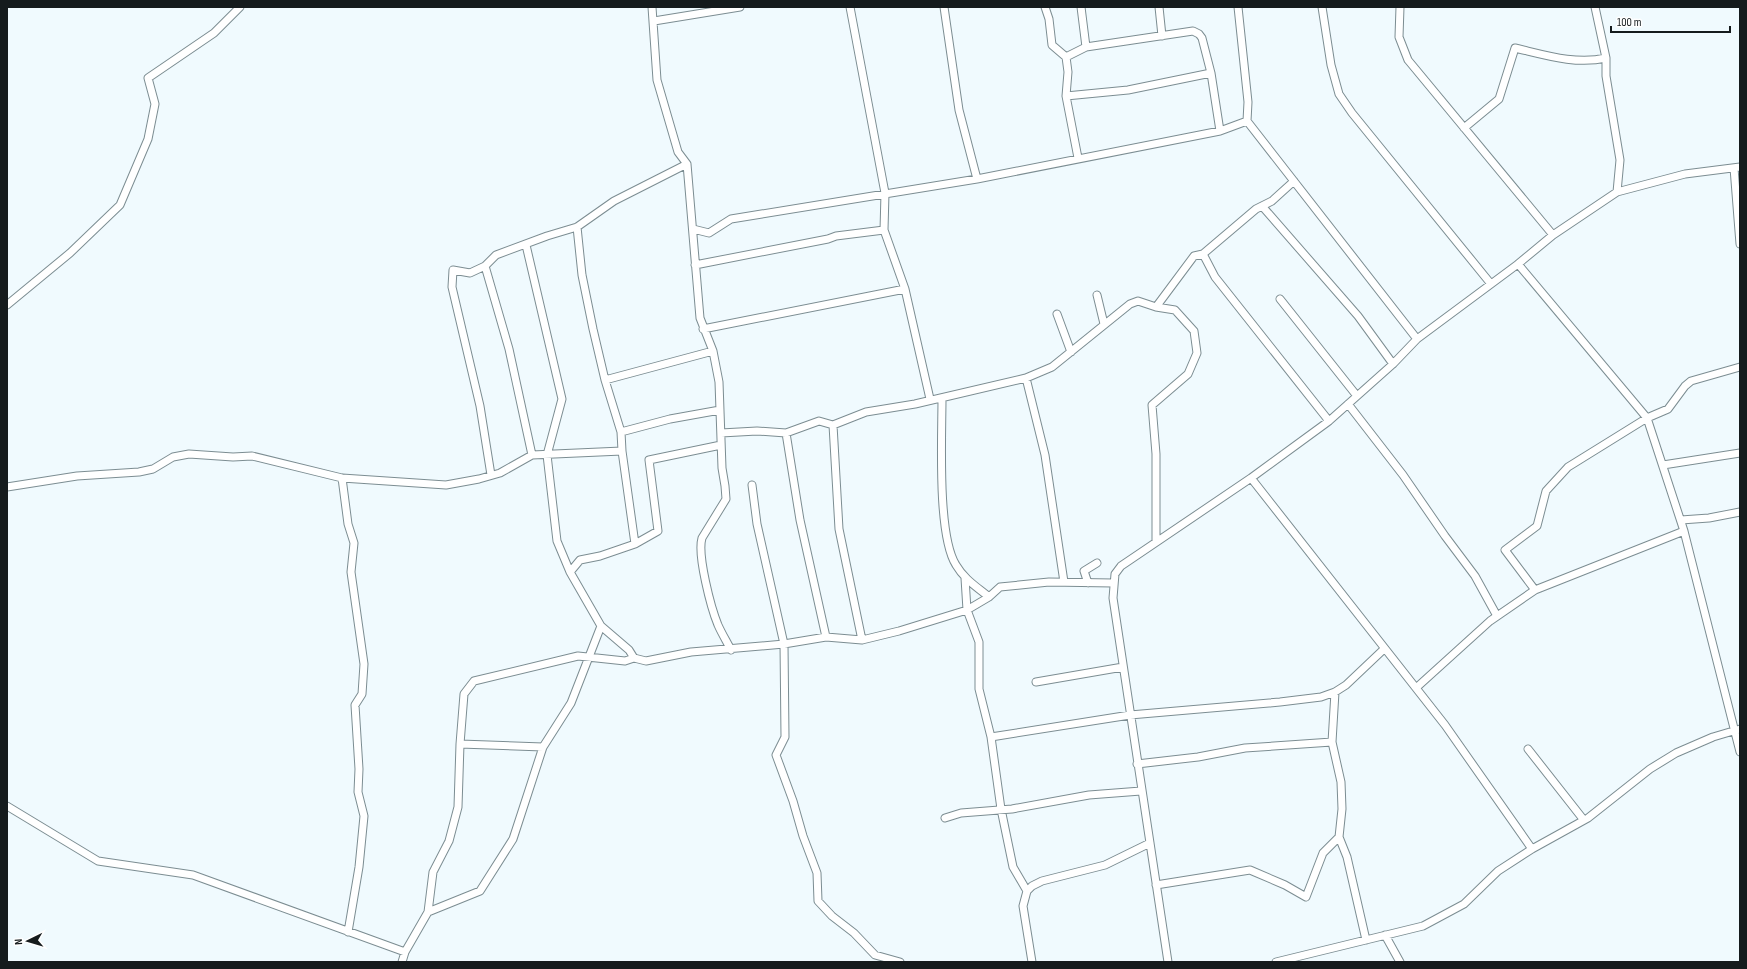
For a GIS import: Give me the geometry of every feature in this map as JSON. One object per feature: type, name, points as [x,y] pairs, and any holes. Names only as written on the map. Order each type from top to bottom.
[{"type":"street","points":[[7,305],[70,253],[120,205],[148,139],[155,104],[148,78],[214,33],[240,7]]},
{"type":"street","points":[[652,7],[657,80],[678,152],[687,164],[700,318],[712,351],[719,382],[721,445],[726,499],[702,538],[700,545],[702,564],[718,625],[732,650]]},
{"type":"street","points":[[654,21],[740,7]]},
{"type":"street","points":[[850,7],[885,193],[884,230],[905,289],[930,399]]},
{"type":"street","points":[[944,7],[959,110],[977,179]]},
{"type":"street","points":[[1045,7],[1049,19],[1052,45],[1066,56],[1068,72],[1066,96],[1078,158]]},
{"type":"street","points":[[1081,7],[1086,48]]},
{"type":"street","points":[[1159,7],[1162,36]]},
{"type":"street","points":[[1238,7],[1248,102],[1247,121],[1417,339]]},
{"type":"street","points":[[1322,7],[1331,65],[1339,94],[1352,113],[1491,284]]},
{"type":"street","points":[[1400,7],[1399,37],[1408,60],[1553,235]]},
{"type":"street","points":[[1595,7],[1606,58],[1606,76],[1620,160],[1617,192]]},
{"type":"street","points":[[1066,56],[1086,48],[1193,31],[1199,34],[1202,38],[1210,73],[1220,131]]},
{"type":"street","points":[[1464,128],[1499,99],[1514,48],[1570,60],[1597,60],[1606,58]]},
{"type":"street","points":[[1066,96],[1128,90],[1210,73]]},
{"type":"street","points":[[693,229],[709,233],[731,219],[977,179],[1220,131],[1247,121]]},
{"type":"street","points":[[491,475],[480,406],[452,287],[454,270],[470,272],[485,266],[496,255],[547,236],[577,227],[614,202],[687,164]]},
{"type":"street","points":[[1168,962],[1113,598],[1113,583],[1115,574],[1121,566],[1251,478],[1329,421],[1393,364],[1417,339],[1518,264],[1553,235],[1617,192],[1685,174],[1737,167],[1740,244]]},
{"type":"street","points":[[1156,306],[1194,256],[1203,254],[1256,209],[1272,201],[1294,181]]},
{"type":"street","points":[[1262,206],[1358,316],[1393,364]]},
{"type":"street","points":[[577,227],[582,275],[605,380],[621,432],[622,450],[636,544]]},
{"type":"street","points":[[695,265],[828,240],[836,236],[884,230]]},
{"type":"street","points":[[526,245],[562,399],[547,455],[557,541],[570,572],[601,626],[629,650],[634,658]]},
{"type":"street","points":[[1203,254],[1215,277],[1329,421]]},
{"type":"street","points":[[1518,264],[1647,418],[1684,530],[1738,730],[1740,752]]},
{"type":"street","points":[[485,266],[509,349],[532,455]]},
{"type":"street","points":[[703,329],[905,289]]},
{"type":"street","points":[[1097,295],[1104,324]]},
{"type":"street","points":[[1280,299],[1357,396]]},
{"type":"street","points":[[721,434],[757,432],[786,433],[819,421],[833,425],[866,412],[915,404],[930,399],[942,398],[1026,378],[1052,367],[1130,304],[1138,301],[1175,310],[1194,331],[1197,353],[1188,374],[1152,405],[1156,454],[1156,542]]},
{"type":"street","points":[[1057,314],[1071,352]]},
{"type":"street","points":[[605,380],[712,351]]},
{"type":"street","points":[[1535,590],[1506,550],[1537,526],[1546,491],[1568,467],[1647,418],[1668,409],[1685,386],[1691,381],[1740,366]]},
{"type":"street","points":[[1026,378],[1045,454],[1064,582]]},
{"type":"street","points":[[942,398],[944,513],[948,544],[955,564],[965,578],[989,597]]},
{"type":"street","points":[[1348,404],[1403,475],[1444,536],[1475,576],[1497,616]]},
{"type":"street","points":[[621,432],[670,419],[720,410]]},
{"type":"street","points":[[833,425],[839,529],[862,640]]},
{"type":"street","points":[[786,433],[800,520],[826,637]]},
{"type":"street","points":[[570,572],[580,560],[600,556],[636,544],[658,531],[649,460],[721,445]]},
{"type":"street","points":[[7,487],[77,476],[139,472],[153,468],[174,457],[189,454],[233,457],[252,456],[342,478],[446,485],[479,479],[500,473],[532,455],[622,450]]},
{"type":"street","points":[[1662,465],[1740,453]]},
{"type":"street","points":[[342,478],[348,524],[354,543],[351,572],[364,664],[362,694],[355,705],[359,769],[358,792],[364,816],[359,867],[348,932]]},
{"type":"street","points":[[1251,478],[1384,649],[1445,724],[1532,849]]},
{"type":"street","points":[[752,485],[757,524],[784,644],[785,737],[776,755],[817,873],[818,901],[832,916],[854,933],[876,958],[900,962]]},
{"type":"street","points":[[1681,520],[1709,518],[1740,512]]},
{"type":"street","points":[[1416,688],[1497,616],[1535,590],[1684,530]]},
{"type":"street","points":[[1088,583],[1084,571],[1097,564]]},
{"type":"street","points":[[965,578],[967,610],[979,642],[980,690],[991,737],[1001,809],[1013,867],[1026,892]]},
{"type":"street","points":[[402,962],[405,952],[428,912],[433,872],[449,841],[458,807],[460,744],[464,694],[474,681],[578,656],[625,661],[634,658],[646,661],[691,652],[732,650],[826,637],[862,640],[899,631],[967,610],[989,597],[1000,587],[1049,582],[1113,583]]},
{"type":"street","points":[[428,912],[480,891],[513,839],[543,747],[571,703],[601,626]]},
{"type":"street","points":[[991,737],[1114,719],[1130,715],[1321,697],[1335,692],[1346,685],[1384,649]]},
{"type":"street","points":[[1036,682],[1123,667]]},
{"type":"street","points":[[1335,692],[1332,742],[1341,782],[1342,809],[1339,837],[1347,857],[1366,940]]},
{"type":"street","points":[[1276,962],[1423,926],[1464,904],[1498,871],[1532,849],[1583,819],[1588,818],[1650,770],[1676,753],[1713,737],[1738,730]]},
{"type":"street","points":[[1137,764],[1198,757],[1245,748],[1332,742]]},
{"type":"street","points":[[460,744],[543,747]]},
{"type":"street","points":[[1528,749],[1583,819]]},
{"type":"street","points":[[946,818],[960,813],[1012,809],[1089,795],[1142,791]]},
{"type":"street","points":[[7,806],[98,861],[193,875],[405,952]]},
{"type":"street","points":[[1156,885],[1250,870],[1285,885],[1306,898],[1323,853],[1339,837]]},
{"type":"street","points":[[1032,962],[1023,906],[1026,892],[1032,886],[1042,881],[1105,864],[1150,843]]},
{"type":"street","points":[[1385,935],[1400,962]]}]
